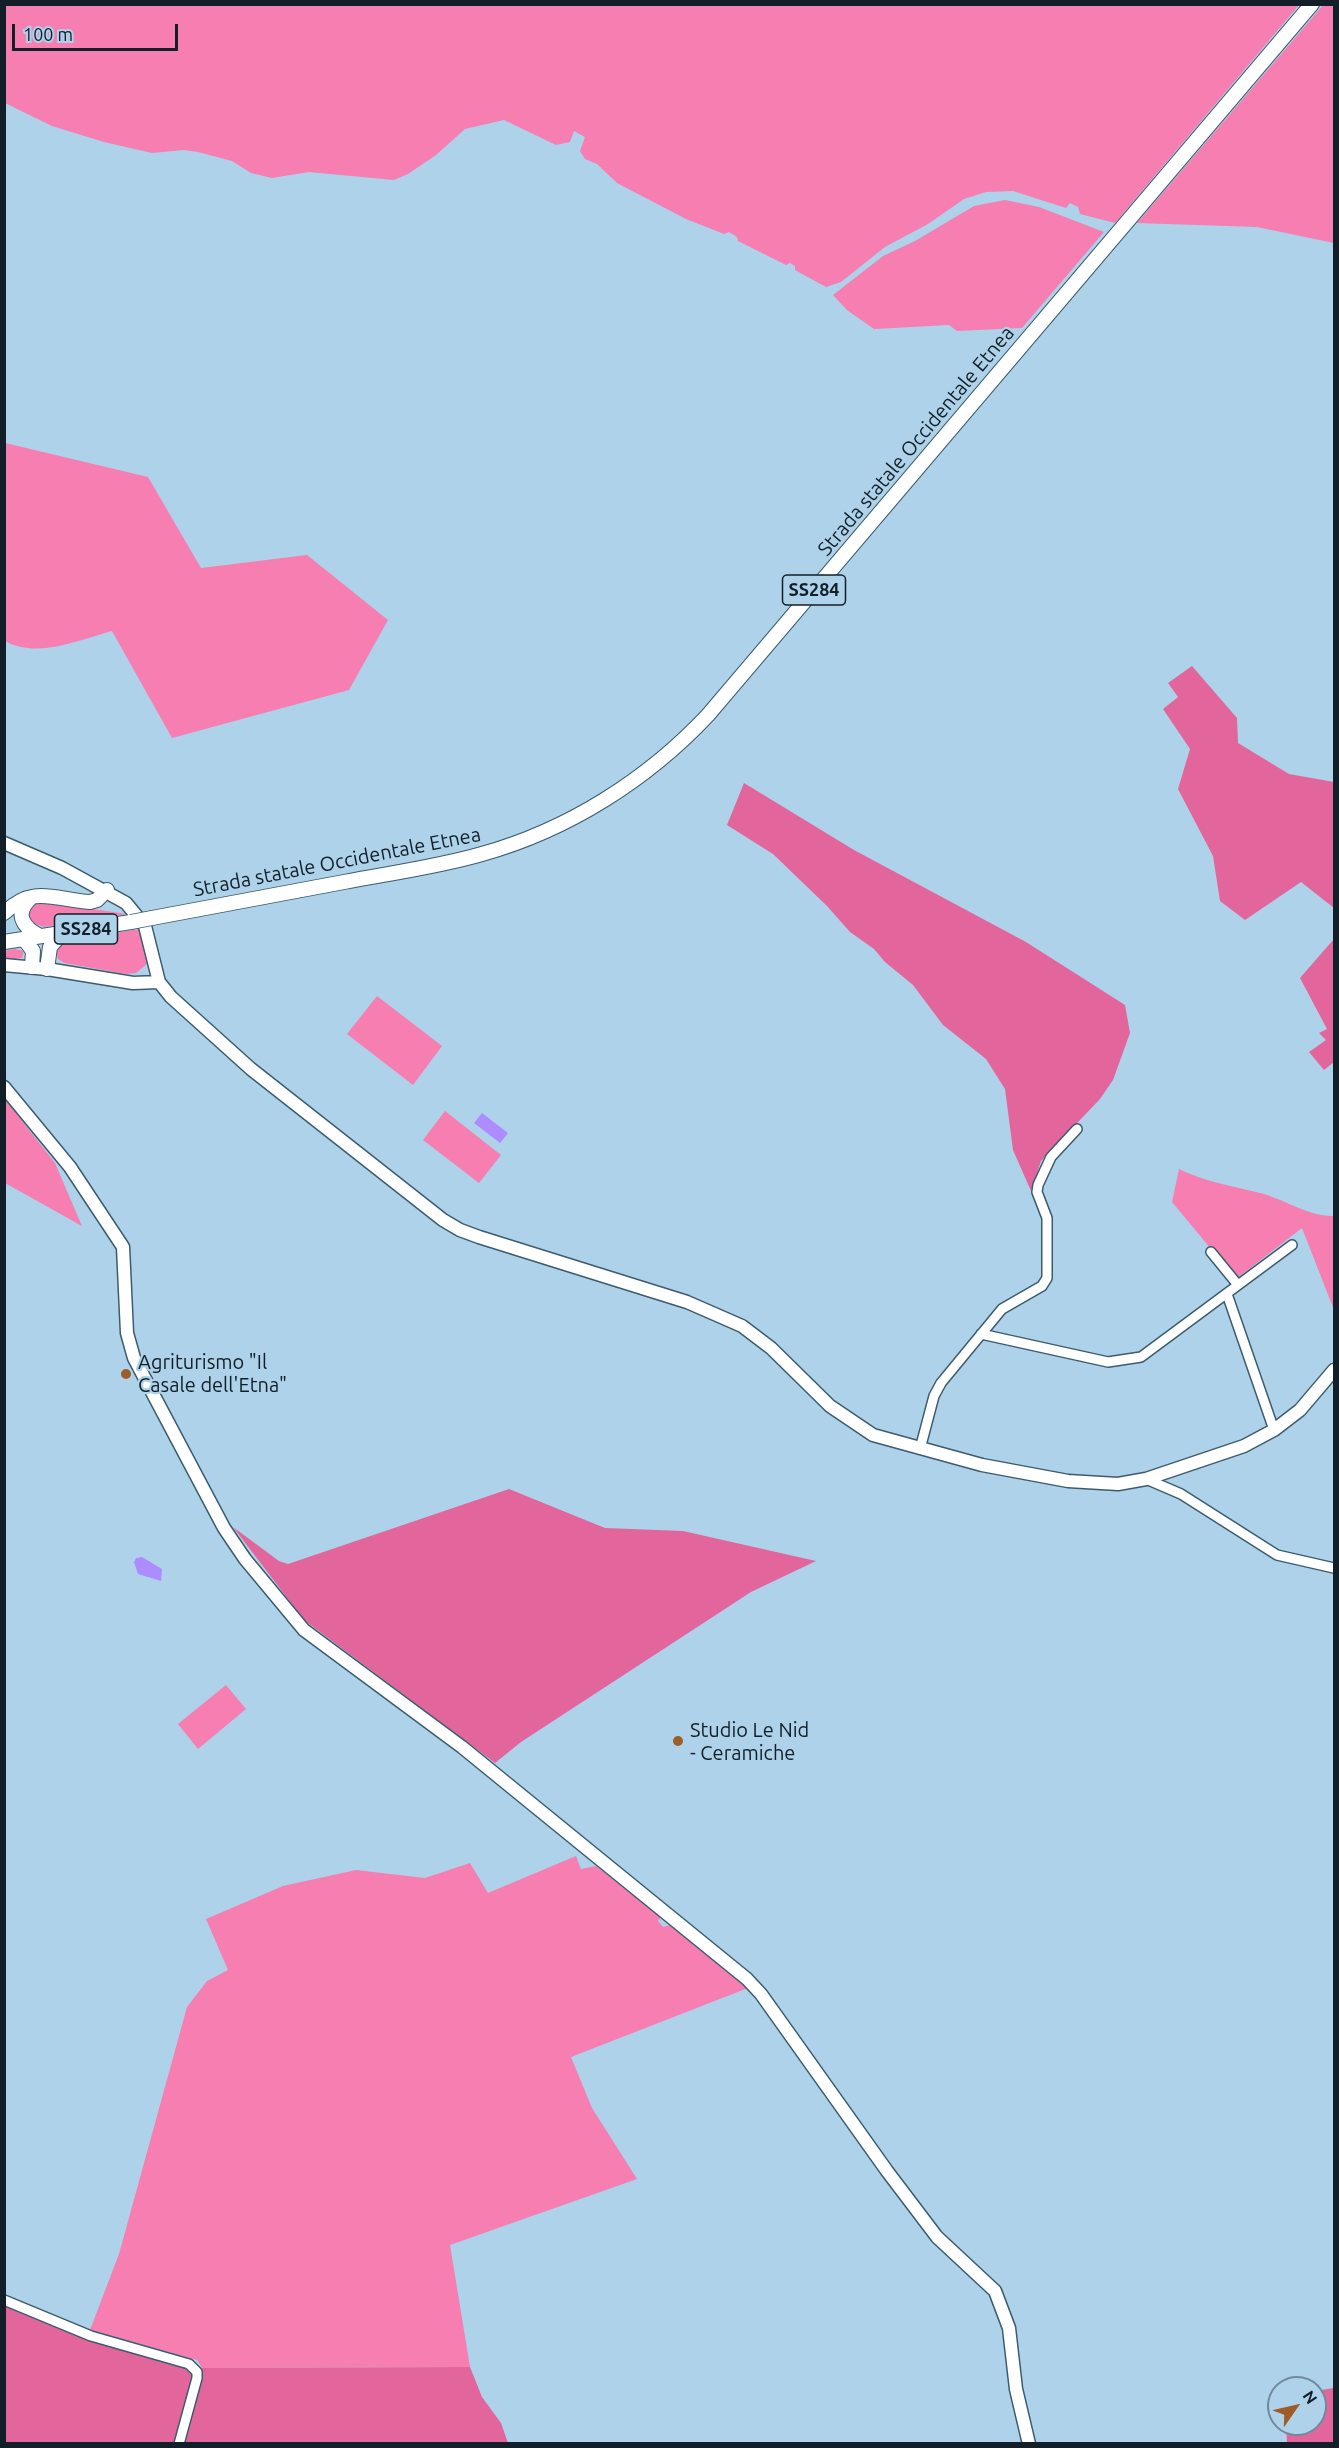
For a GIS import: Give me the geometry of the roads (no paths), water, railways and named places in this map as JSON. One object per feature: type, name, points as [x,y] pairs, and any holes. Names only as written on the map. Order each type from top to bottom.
[{"type":"main road","name":"Strada statale Occidentale Etnea","points":[[63,932],[131,922],[434,866],[484,854],[569,819],[656,764],[693,731],[736,683],[1312,4]]},
{"type":"main road","points":[[4,913],[21,899],[35,894],[90,902],[97,900],[107,890]]},
{"type":"main road","points":[[35,894],[25,903],[20,917],[24,925],[40,936]]},
{"type":"main road","points":[[46,969],[50,947],[63,932]]},
{"type":"main road","name":"SS284","points":[[4,942],[63,932]]},
{"type":"main road","points":[[24,939],[33,951],[32,967]]},
{"type":"street","points":[[4,843],[107,890],[126,903],[145,926],[159,982],[171,998],[251,1069],[460,1230],[687,1302],[742,1326],[771,1348],[830,1406],[873,1436],[982,1465],[1068,1481],[1101,1484],[1146,1479],[1244,1446],[1274,1430],[1300,1410],[1335,1370]]},
{"type":"street","points":[[4,965],[32,967],[133,983],[159,982]]},
{"type":"street","points":[[4,1087],[70,1167],[123,1247],[127,1333],[134,1358],[224,1528],[245,1559],[304,1630],[462,1747],[754,1985],[887,2171],[937,2236],[995,2291],[1009,2328],[1016,2389],[1029,2444]]},
{"type":"street","points":[[920,1449],[934,1396],[941,1383],[1002,1309],[1042,1286],[1047,1278],[1047,1218],[1037,1192],[1038,1185],[1051,1156],[1077,1129]]},
{"type":"street","points":[[981,1334],[1118,1363],[1141,1358],[1292,1245]]},
{"type":"street","points":[[1211,1252],[1238,1285]]},
{"type":"street","points":[[1227,1294],[1274,1430]]},
{"type":"street","points":[[1146,1479],[1181,1494],[1277,1555],[1335,1568]]},
{"type":"street","points":[[4,2300],[91,2336],[189,2364],[194,2368],[197,2378],[180,2444]]},
{"type":"place","name":"Agriturismo \"Il Casale dell'Etna\"","points":[[126,1374]]},
{"type":"place","name":"Studio Le Nid - Ceramiche","points":[[678,1741]]}]
